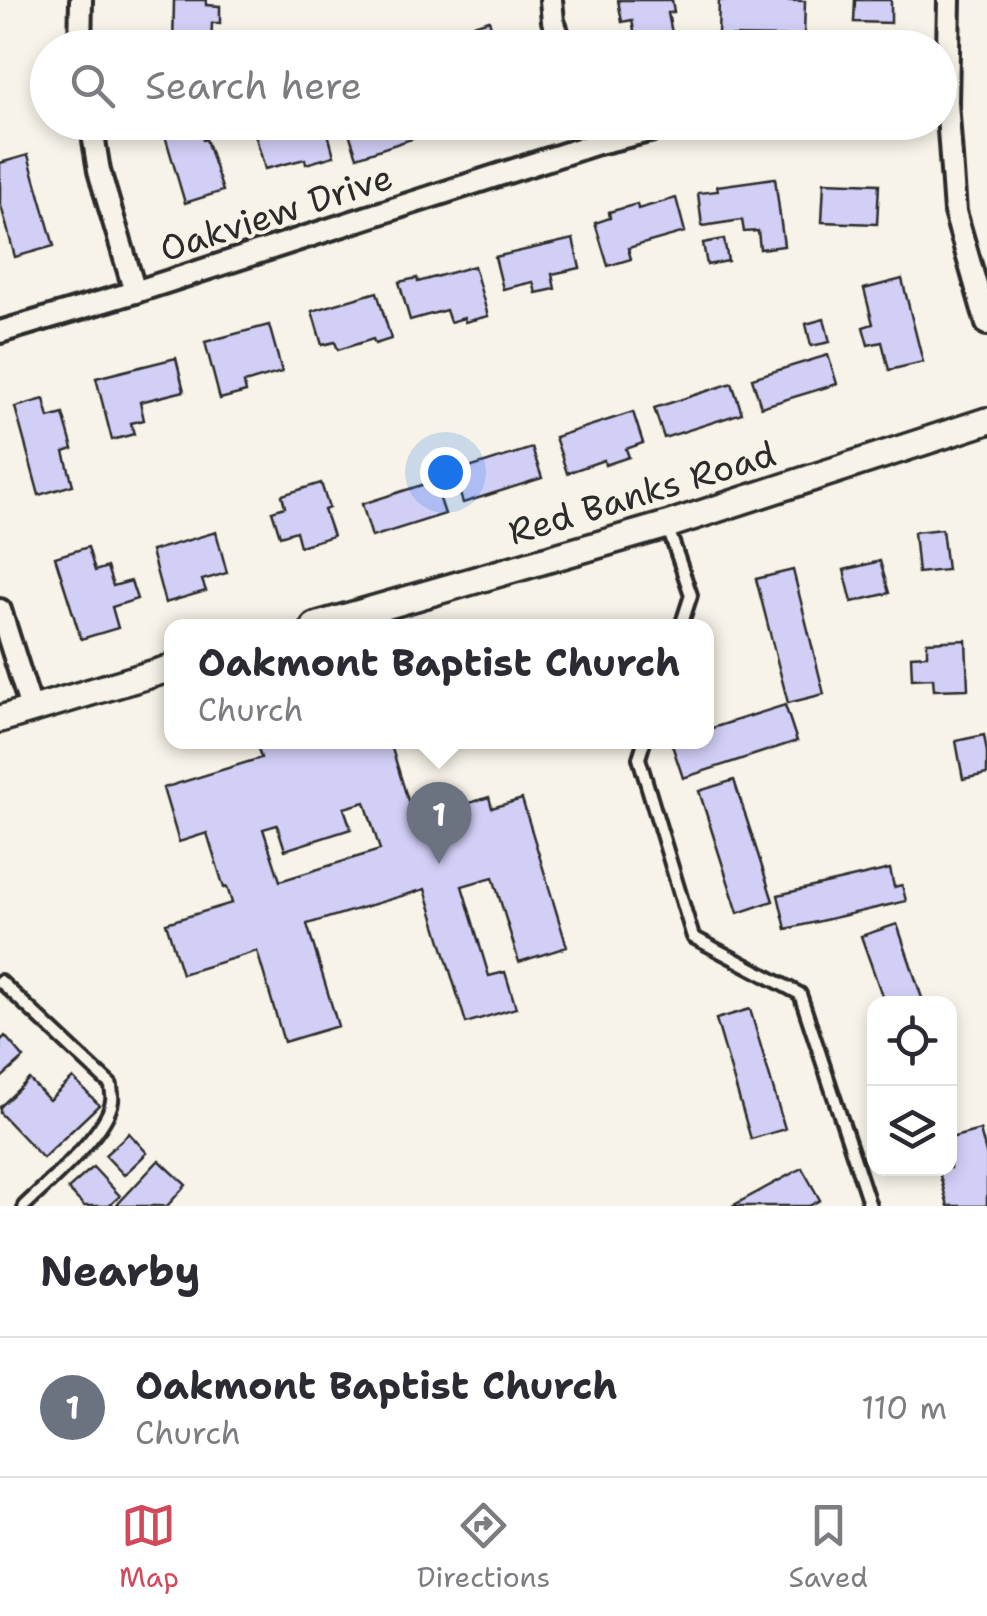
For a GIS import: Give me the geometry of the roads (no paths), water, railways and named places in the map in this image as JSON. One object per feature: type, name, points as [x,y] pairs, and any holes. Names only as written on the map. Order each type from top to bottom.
[{"type":"street","points":[[80,30],[81,0]]},
{"type":"street","points":[[550,0],[557,30]]},
{"type":"street","points":[[947,30],[949,0]]},
{"type":"street","points":[[94,140],[98,171],[135,292]]},
{"type":"street","name":"Oakview Drive","points":[[0,332],[135,292],[574,140]]},
{"type":"street","points":[[947,140],[955,212],[987,324]]},
{"type":"street","name":"Red Banks Road","points":[[338,619],[667,525],[987,421]]},
{"type":"street","points":[[0,610],[31,708]]},
{"type":"street","points":[[0,719],[164,670]]},
{"type":"lane","points":[[667,525],[691,595],[683,619]]},
{"type":"lane","points":[[642,749],[639,758],[693,937],[800,994],[870,1206]]},
{"type":"lane","points":[[0,982],[111,1085],[112,1104],[98,1129],[24,1206]]},
{"type":"place","name":"Oakmont Baptist Church","points":[[439,864]]}]
